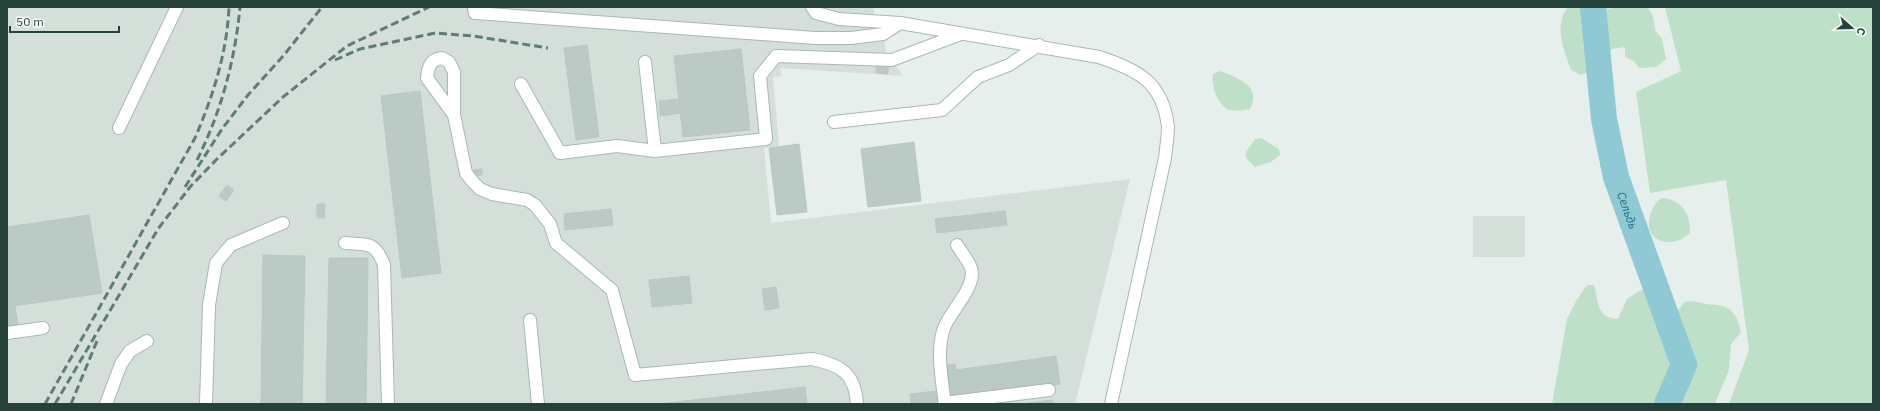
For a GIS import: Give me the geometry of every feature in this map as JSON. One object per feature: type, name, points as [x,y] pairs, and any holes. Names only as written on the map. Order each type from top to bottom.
[{"type":"street","points":[[119,128],[177,7]]},
{"type":"street","points":[[474,7],[475,13],[815,38],[851,38],[883,34],[900,23]]},
{"type":"street","points":[[812,7],[816,13],[839,19],[900,23],[1099,57],[1127,66],[1146,79],[1156,89],[1164,105],[1168,128],[1165,158],[1111,404]]},
{"type":"street","points":[[521,84],[560,153],[617,146],[655,151],[766,140],[760,76],[776,56],[892,60],[962,33]]},
{"type":"street","points":[[834,122],[942,110],[978,77],[1009,65],[1039,46]]},
{"type":"street","points":[[645,62],[655,151]]},
{"type":"street","points":[[454,115],[466,173],[473,182],[480,189],[492,194],[527,200],[535,204],[550,224],[556,243],[612,290],[635,375],[812,359],[829,362],[843,371],[854,382],[857,404]]},
{"type":"street","points":[[206,404],[209,305],[216,263],[231,245],[283,223]]},
{"type":"street","points":[[345,243],[371,245],[379,252],[384,265],[388,404]]},
{"type":"street","points":[[957,245],[971,268],[972,277],[969,288],[943,328],[940,362],[945,404],[1049,390]]},
{"type":"street","points":[[530,320],[538,404]]},
{"type":"street","points":[[7,333],[43,328]]},
{"type":"street","points":[[106,404],[120,364],[130,351],[147,341]]},
{"type":"shaded area","points":[[7,7],[873,7],[875,16],[881,22],[886,52],[903,76],[780,68],[782,76],[773,77],[779,146],[764,148],[771,223],[1130,179],[1075,404],[7,404]]},
{"type":"shaded area","points":[[1473,216],[1525,216],[1525,257],[1473,257]]},
{"type":"green space","points":[[1568,7],[1604,7],[1608,9],[1617,7],[1648,7],[1653,16],[1655,30],[1662,39],[1666,59],[1656,67],[1639,68],[1634,61],[1625,57],[1625,47],[1612,49],[1597,60],[1592,69],[1586,73],[1581,75],[1571,70],[1561,38],[1561,22]]},
{"type":"green space","points":[[1665,7],[1873,7],[1873,404],[1729,404],[1749,350],[1726,180],[1650,193],[1636,92],[1681,71]]},
{"type":"green space","points":[[1220,71],[1241,80],[1251,89],[1253,101],[1250,109],[1238,111],[1224,107],[1215,92],[1213,85],[1213,74]]},
{"type":"green space","points":[[1261,138],[1279,149],[1280,155],[1271,162],[1255,167],[1246,158],[1246,152],[1255,139]]},
{"type":"green space","points":[[1662,198],[1675,201],[1687,214],[1690,233],[1682,239],[1673,242],[1658,240],[1650,229],[1649,220],[1652,210],[1656,203]]},
{"type":"green space","points":[[1587,285],[1594,285],[1598,303],[1602,312],[1611,318],[1618,319],[1627,299],[1641,290],[1651,294],[1670,315],[1676,314],[1684,302],[1690,301],[1728,308],[1737,318],[1741,332],[1731,344],[1729,370],[1715,404],[1552,404],[1567,319],[1576,301]]},
{"type":"building","points":[[587,45],[599,137],[576,140],[564,48]]},
{"type":"building","points":[[741,49],[750,130],[683,137],[674,56]]},
{"type":"building","points":[[876,65],[888,66],[888,74],[876,73]]},
{"type":"building","points":[[420,91],[441,273],[402,278],[381,96]]},
{"type":"building","points":[[679,99],[681,113],[660,116],[659,101]]},
{"type":"building","points":[[914,142],[921,201],[868,207],[861,149]]},
{"type":"building","points":[[799,144],[807,212],[777,215],[769,148]]},
{"type":"building","points":[[482,169],[482,175],[474,176],[474,170]]},
{"type":"building","points":[[227,185],[234,190],[226,201],[219,196]]},
{"type":"building","points":[[317,204],[325,204],[324,218],[317,218]]},
{"type":"building","points":[[611,209],[613,225],[565,230],[564,214]]},
{"type":"building","points":[[1005,211],[1007,225],[937,233],[935,219]]},
{"type":"building","points":[[89,215],[102,293],[7,307],[7,227]]},
{"type":"building","points":[[263,255],[305,256],[302,404],[261,404]]},
{"type":"building","points":[[329,258],[368,258],[366,404],[326,404]]},
{"type":"building","points":[[689,276],[692,303],[652,307],[649,280]]},
{"type":"building","points":[[776,287],[779,308],[765,310],[762,289]]},
{"type":"building","points":[[15,307],[18,324],[7,326],[7,308]]},
{"type":"building","points":[[1056,356],[1060,384],[951,398],[947,365],[955,364],[956,370]]},
{"type":"building","points":[[805,387],[807,404],[658,404]]},
{"type":"building","points":[[936,391],[938,404],[911,404],[910,394]]},
{"type":"building","points":[[1053,400],[1054,404],[1020,404]]},
{"type":"waterway","name":"Сельдь","points":[[1593,7],[1604,119],[1616,177],[1684,365],[1667,404]]},
{"type":"railway","points":[[45,404],[195,138],[208,106],[218,74],[228,24],[229,7]]},
{"type":"railway","points":[[197,160],[206,142],[226,86],[235,47],[240,7]]},
{"type":"railway","points":[[185,187],[222,129],[248,95],[284,55],[322,7]]},
{"type":"railway","points":[[55,404],[158,229],[190,187],[216,160],[283,97],[347,46],[429,7]]},
{"type":"railway","points":[[335,60],[360,49],[435,33],[473,36],[548,48]]},
{"type":"railway","points":[[71,404],[97,341]]}]
